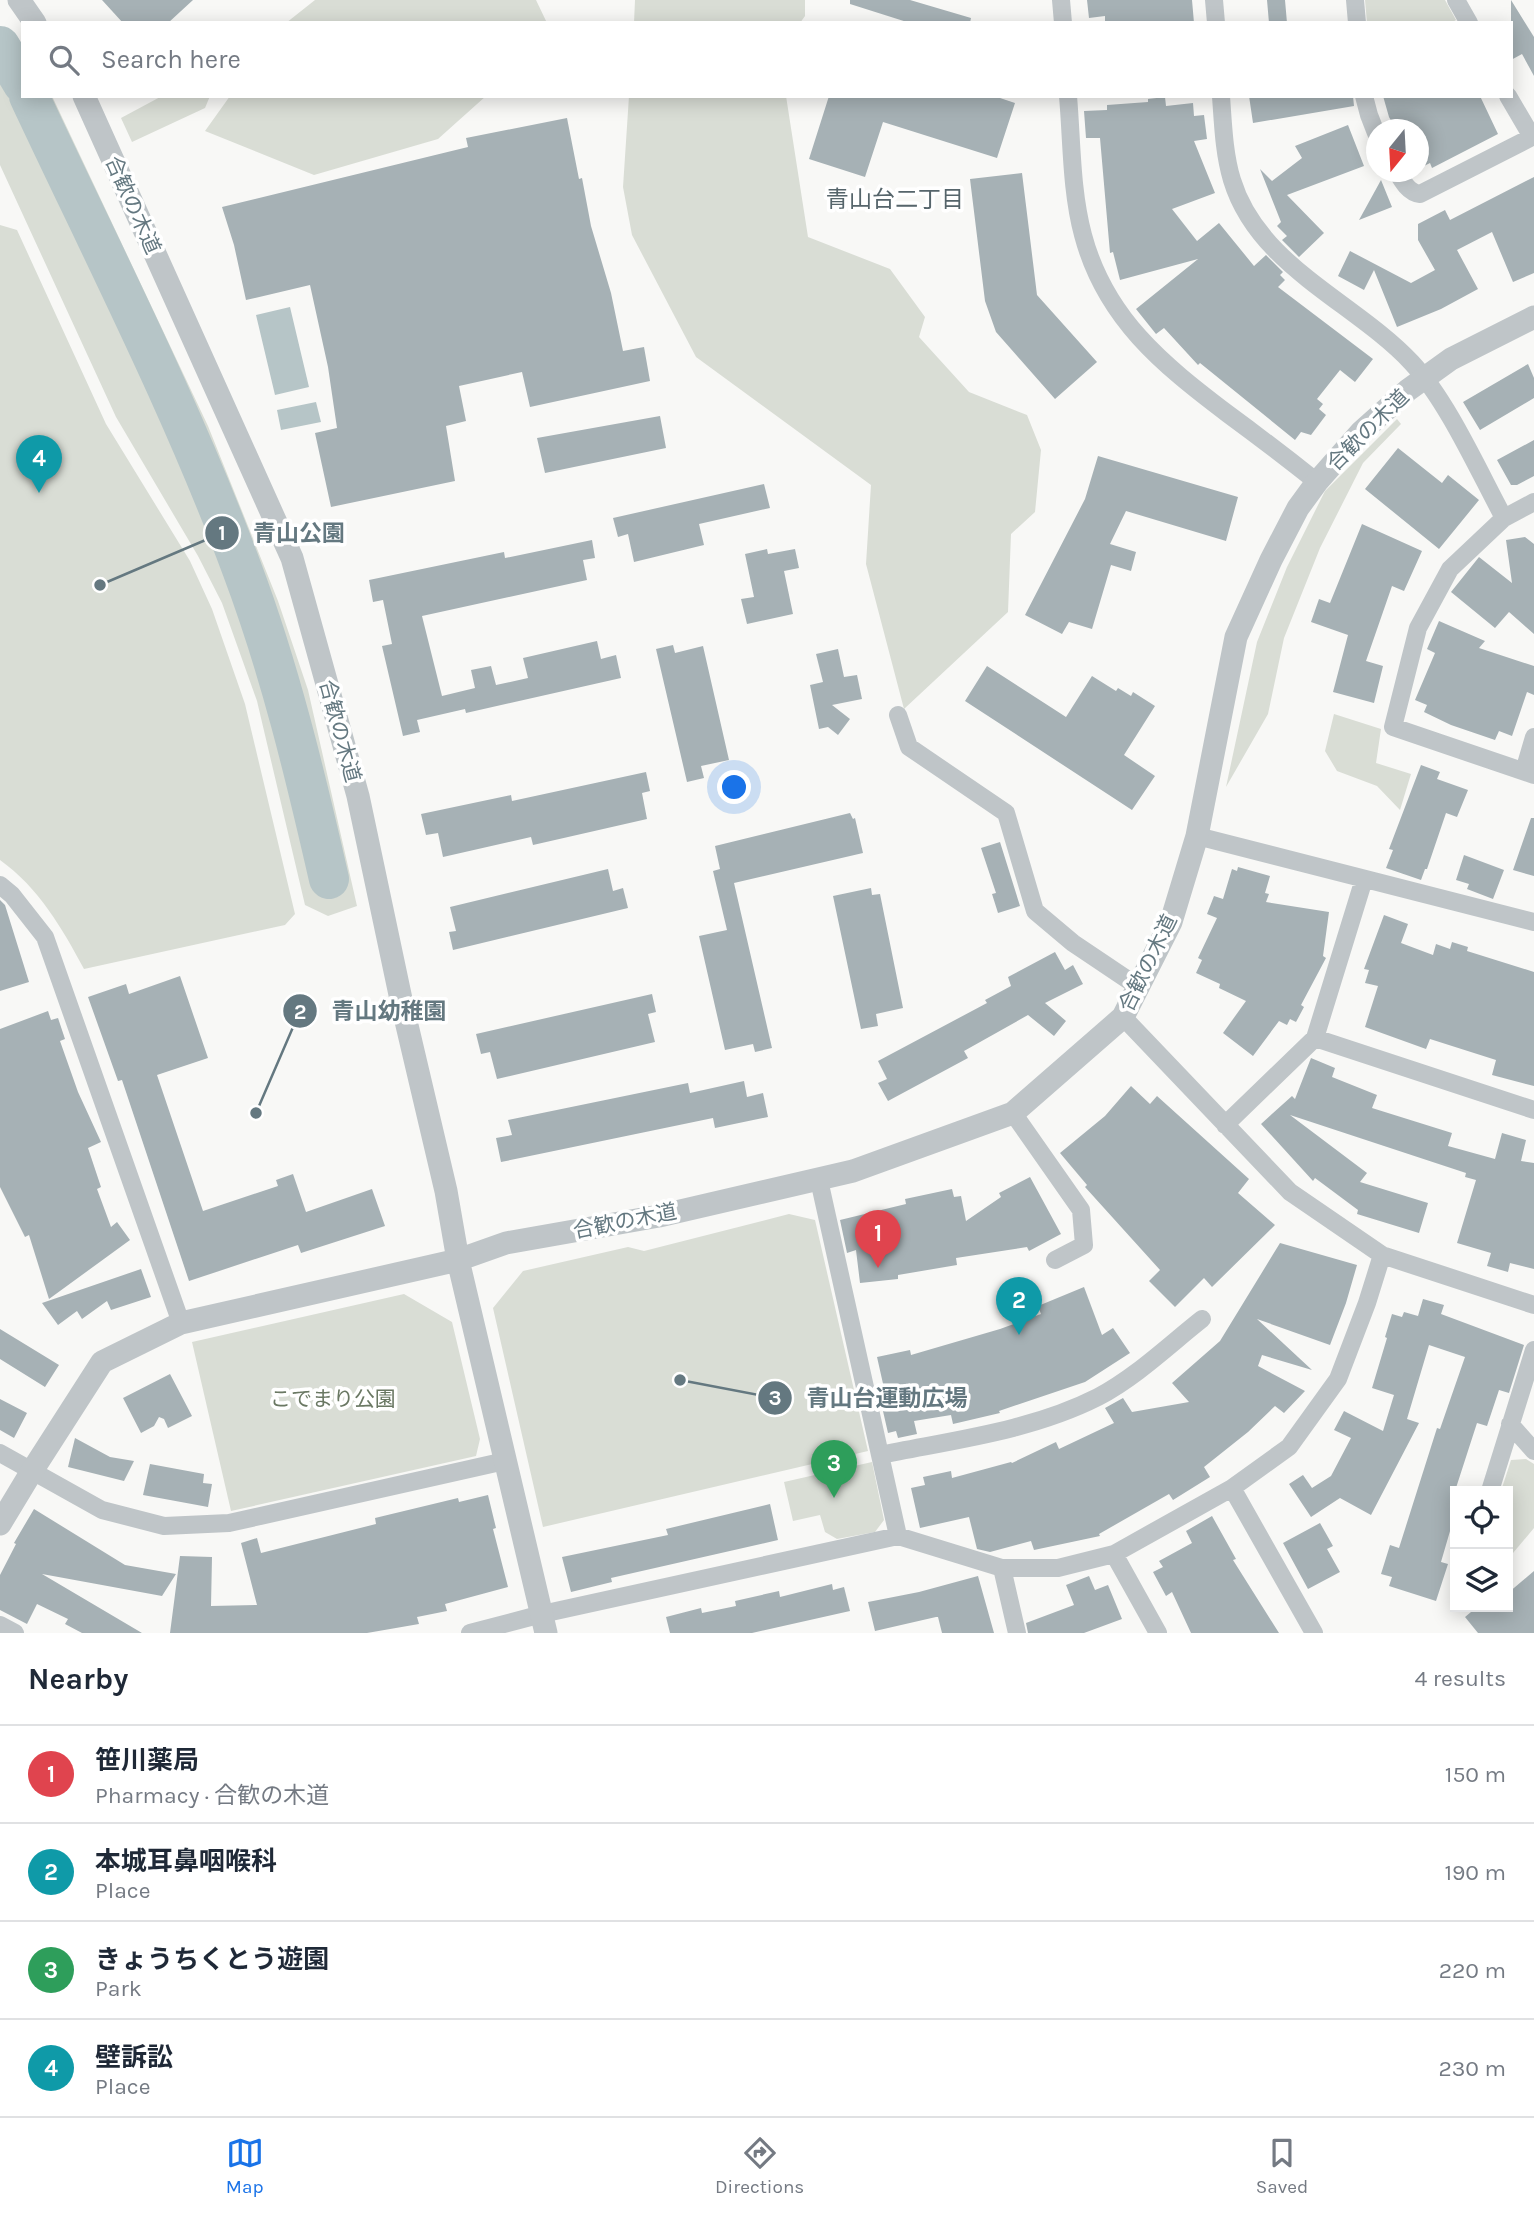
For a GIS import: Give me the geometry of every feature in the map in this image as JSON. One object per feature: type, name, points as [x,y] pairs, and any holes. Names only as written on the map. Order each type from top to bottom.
[{"type":"street","points":[[19,0],[33,21]]},
{"type":"street","points":[[1061,0],[1063,21]]},
{"type":"street","points":[[1214,0],[1216,21]]},
{"type":"street","points":[[1355,0],[1357,21]]},
{"type":"street","points":[[1456,0],[1468,21]]},
{"type":"street","name":"合歓の木道","points":[[84,98],[292,558],[358,796],[402,1004],[446,1191],[458,1260],[506,1243],[659,1216],[853,1171],[1013,1113],[1123,1017],[1171,922],[1197,836],[1236,637],[1270,561],[1298,508],[1317,481],[1361,432],[1424,377],[1451,359],[1534,317]]},
{"type":"street","points":[[1069,98],[1079,219],[1098,277],[1120,315],[1158,359],[1317,481]]},
{"type":"street","points":[[1221,98],[1232,179],[1241,204],[1257,231],[1277,252],[1395,347],[1424,377],[1504,518]]},
{"type":"street","points":[[1365,98],[1371,119]]},
{"type":"street","points":[[1403,182],[1413,193],[1420,194],[1533,137],[1509,98]]},
{"type":"street","points":[[1534,502],[1504,518],[1450,569],[1418,628],[1393,727],[1529,773],[1534,737]]},
{"type":"street","points":[[898,715],[909,747],[1006,813],[1035,911],[1073,943],[1140,988]]},
{"type":"street","points":[[1197,836],[1534,922]]},
{"type":"street","points":[[1225,1125],[1315,1038],[1364,878]]},
{"type":"street","points":[[0,885],[12,895],[45,937],[181,1322]]},
{"type":"street","points":[[1123,1017],[1290,1192],[1382,1255],[1534,1305]]},
{"type":"street","points":[[1315,1038],[1534,1110]]},
{"type":"street","points":[[1013,1113],[1081,1210],[1084,1245],[1055,1260]]},
{"type":"street","points":[[819,1180],[898,1536]]},
{"type":"street","points":[[470,1633],[544,1623],[898,1536],[1002,1568],[1058,1568],[1114,1554],[1232,1488],[1289,1447],[1338,1379],[1382,1255]]},
{"type":"street","points":[[0,1524],[102,1362],[181,1322],[458,1260],[544,1623]]},
{"type":"street","points":[[880,1455],[1037,1422],[1100,1396],[1202,1319]]},
{"type":"street","points":[[1491,1486],[1534,1350]]},
{"type":"street","points":[[1510,1424],[1534,1451]]},
{"type":"street","points":[[0,1453],[102,1510],[164,1526],[229,1523],[505,1461]]},
{"type":"street","points":[[1232,1488],[1314,1633]]},
{"type":"street","points":[[1114,1554],[1158,1633]]},
{"type":"street","points":[[1002,1568],[1017,1633]]},
{"type":"street","points":[[0,1625],[15,1633]]},
{"type":"green space","points":[[315,0],[536,0],[546,21],[289,21]]},
{"type":"green space","points":[[635,0],[805,0],[805,16],[801,21],[634,21]]},
{"type":"green space","points":[[1365,0],[1445,0],[1456,20],[1454,21],[1367,21]]},
{"type":"green space","points":[[0,31],[21,57],[21,98],[53,98],[208,426],[278,601],[308,690],[357,906],[328,916],[305,905],[257,701],[222,603],[198,556],[116,417],[0,165]]},
{"type":"green space","points":[[158,98],[209,98],[205,108],[132,142],[121,118]]},
{"type":"green space","points":[[229,98],[484,98],[438,139],[314,175],[205,131]]},
{"type":"green space","points":[[629,98],[786,98],[808,237],[890,269],[925,317],[919,337],[969,392],[1027,415],[1041,450],[1035,512],[1011,534],[1008,612],[904,709],[866,564],[871,485],[696,357],[632,235],[623,187]]},
{"type":"green space","points":[[0,225],[17,230],[106,424],[190,561],[212,609],[245,704],[295,914],[285,925],[84,969],[38,896],[0,860]]},
{"type":"green space","points":[[1397,419],[1401,424],[1363,463],[1320,548],[1284,638],[1268,714],[1226,787],[1257,642],[1287,567],[1325,491]]},
{"type":"green space","points":[[1334,714],[1381,729],[1376,763],[1411,774],[1400,810],[1377,786],[1337,771],[1325,751]]},
{"type":"green space","points":[[789,1214],[815,1220],[868,1451],[543,1527],[493,1308],[523,1271],[628,1247],[644,1251]]},
{"type":"green space","name":"こでまり公園","points":[[404,1294],[452,1322],[480,1439],[476,1456],[231,1511],[192,1342]]},
{"type":"green space","points":[[1526,1459],[1534,1464],[1534,1528],[1513,1553],[1513,1486],[1503,1486],[1511,1460]]},
{"type":"green space","points":[[872,1462],[884,1520],[875,1532],[837,1539],[825,1532],[820,1515],[793,1521],[784,1482]]},
{"type":"shaded area","points":[[290,307],[309,387],[275,395],[256,315]]},
{"type":"shaded area","points":[[316,402],[321,422],[281,430],[277,410]]},
{"type":"building","points":[[102,0],[193,0],[170,21],[121,21]]},
{"type":"building","points":[[850,0],[910,0],[971,18],[970,21],[904,21],[850,4]]},
{"type":"building","points":[[1087,0],[1192,0],[1194,21],[1105,21],[1105,16],[1089,18]]},
{"type":"building","points":[[1267,0],[1285,0],[1287,21],[1269,21]]},
{"type":"building","points":[[1511,0],[1534,37],[1534,76],[1522,54],[1513,59]]},
{"type":"building","points":[[828,98],[1000,98],[1015,103],[997,158],[883,122],[865,177],[809,159]]},
{"type":"building","points":[[1165,98],[1166,106],[1193,103],[1194,116],[1204,115],[1207,139],[1194,141],[1215,193],[1172,209],[1197,241],[1219,223],[1254,266],[1266,255],[1283,272],[1280,275],[1285,280],[1278,287],[1373,359],[1355,382],[1340,370],[1317,399],[1323,404],[1319,409],[1326,415],[1311,435],[1301,432],[1295,440],[1200,363],[1198,365],[1164,328],[1156,334],[1136,309],[1198,259],[1120,280],[1113,252],[1110,253],[1100,138],[1086,138],[1084,111],[1107,110],[1107,105],[1148,102],[1148,99]]},
{"type":"building","points":[[1249,98],[1353,98],[1354,106],[1253,123]]},
{"type":"building","points":[[1384,98],[1481,98],[1498,134],[1432,168],[1429,164],[1429,119],[1390,119]]},
{"type":"building","points":[[567,118],[579,179],[582,178],[591,226],[611,293],[623,351],[644,347],[650,381],[530,407],[522,372],[459,386],[466,421],[446,426],[455,481],[331,507],[315,433],[337,428],[328,367],[310,285],[246,300],[234,245],[222,207],[468,147],[466,138]]},
{"type":"building","points":[[1348,125],[1364,166],[1287,195],[1324,233],[1299,257],[1282,240],[1287,236],[1277,226],[1281,222],[1260,169],[1272,181],[1302,158],[1295,146]]},
{"type":"building","points":[[1022,173],[1037,295],[1097,362],[1055,399],[996,332],[985,301],[970,179]]},
{"type":"building","points":[[1534,177],[1534,273],[1513,282],[1492,232],[1457,250],[1478,289],[1441,309],[1397,327],[1374,270],[1364,290],[1338,276],[1350,251],[1411,283],[1435,270],[1418,240],[1418,224],[1445,210],[1450,220]]},
{"type":"building","points":[[1380,182],[1382,182],[1392,207],[1359,220]]},
{"type":"building","points":[[1528,364],[1534,378],[1534,398],[1480,430],[1463,402]]},
{"type":"building","points":[[660,416],[666,448],[545,473],[537,438]]},
{"type":"building","points":[[1534,440],[1534,476],[1517,485],[1511,485],[1497,460]]},
{"type":"building","points":[[1398,448],[1442,483],[1448,475],[1479,500],[1439,549],[1365,489]]},
{"type":"building","points":[[1098,456],[1238,497],[1226,541],[1126,511],[1110,544],[1136,552],[1131,571],[1111,565],[1092,629],[1069,622],[1062,634],[1025,615],[1085,499]]},
{"type":"building","points":[[764,484],[770,508],[699,524],[704,545],[634,562],[628,534],[618,537],[613,518]]},
{"type":"building","points":[[1362,524],[1422,551],[1404,591],[1392,586],[1366,661],[1383,666],[1374,703],[1333,692],[1348,635],[1311,622],[1319,599],[1330,603]]},
{"type":"building","points":[[1525,537],[1534,544],[1534,634],[1509,612],[1495,628],[1451,592],[1479,557],[1512,583],[1506,540]]},
{"type":"building","points":[[592,540],[595,558],[583,560],[587,580],[422,616],[442,696],[475,688],[471,670],[491,666],[496,685],[528,678],[523,658],[597,641],[601,659],[616,655],[621,678],[466,713],[465,709],[417,720],[420,732],[403,736],[382,646],[392,644],[383,600],[373,602],[369,580],[504,552],[505,558]]},
{"type":"building","points":[[767,549],[768,554],[795,549],[799,568],[784,571],[793,614],[747,624],[741,599],[754,597],[745,554]]},
{"type":"building","points":[[1439,621],[1485,641],[1479,648],[1534,666],[1534,695],[1527,692],[1512,736],[1499,731],[1495,740],[1451,725],[1424,712],[1427,705],[1415,700],[1435,653],[1427,649]]},
{"type":"building","points":[[673,645],[675,653],[703,646],[729,760],[701,766],[704,778],[687,782],[656,649]]},
{"type":"building","points":[[838,649],[844,677],[857,675],[862,699],[832,705],[850,719],[838,735],[828,727],[819,729],[810,685],[823,682],[816,654]]},
{"type":"building","points":[[987,666],[1066,717],[1092,676],[1116,691],[1118,688],[1131,696],[1133,692],[1155,706],[1124,755],[1155,776],[1132,810],[965,701]]},
{"type":"building","points":[[1421,765],[1440,772],[1437,779],[1468,790],[1457,817],[1446,813],[1421,880],[1386,868],[1393,850],[1389,849]]},
{"type":"building","points":[[646,772],[650,791],[642,793],[647,819],[533,845],[531,837],[443,857],[438,833],[426,835],[421,814],[511,795],[512,801]]},
{"type":"building","points":[[850,813],[853,819],[855,818],[863,853],[734,883],[772,1048],[755,1052],[753,1044],[725,1050],[699,936],[727,930],[713,871],[720,869],[715,846]]},
{"type":"building","points":[[1531,818],[1534,818],[1534,876],[1513,870]]},
{"type":"building","points":[[1000,842],[1020,906],[998,913],[992,894],[996,893],[981,848]]},
{"type":"building","points":[[1464,855],[1504,870],[1493,899],[1467,889],[1469,884],[1456,880]]},
{"type":"building","points":[[1238,867],[1270,876],[1265,893],[1269,894],[1266,902],[1329,912],[1323,956],[1326,958],[1301,1005],[1304,1007],[1296,1022],[1290,1019],[1287,1025],[1279,1021],[1253,1056],[1223,1033],[1246,1001],[1219,988],[1220,984],[1196,973],[1202,960],[1198,958],[1217,918],[1207,914],[1214,896],[1223,899],[1232,869],[1237,871]]},
{"type":"building","points":[[608,869],[613,891],[623,888],[628,908],[453,950],[449,932],[456,931],[450,907]]},
{"type":"building","points":[[871,888],[872,895],[880,894],[903,1008],[876,1014],[878,1026],[861,1029],[833,896]]},
{"type":"building","points":[[0,900],[5,905],[29,982],[0,991]]},
{"type":"building","points":[[1384,915],[1408,924],[1401,943],[1433,955],[1436,944],[1450,949],[1452,942],[1468,947],[1467,951],[1534,972],[1534,1086],[1492,1075],[1496,1060],[1430,1039],[1426,1049],[1365,1027],[1378,986],[1365,983],[1369,970],[1364,969]]},
{"type":"building","points":[[1055,952],[1065,970],[1073,965],[1083,984],[1045,1003],[1066,1021],[1054,1036],[1028,1015],[964,1051],[968,1058],[888,1101],[878,1083],[887,1079],[878,1061],[987,1003],[985,1000],[1011,986],[1008,977]]},
{"type":"building","points":[[180,976],[208,1058],[157,1075],[203,1211],[278,1186],[276,1180],[293,1174],[306,1212],[372,1189],[385,1226],[301,1253],[298,1245],[189,1281],[122,1080],[118,1081],[88,997],[126,984],[129,994]]},
{"type":"building","points":[[652,994],[656,1012],[648,1014],[655,1042],[497,1079],[490,1052],[481,1054],[476,1034]]},
{"type":"building","points":[[48,1011],[51,1020],[58,1018],[65,1039],[60,1041],[78,1092],[101,1142],[88,1148],[101,1187],[97,1189],[111,1227],[117,1222],[130,1240],[49,1299],[29,1235],[25,1237],[0,1187],[0,1029]]},
{"type":"building","points":[[1311,1058],[1335,1068],[1332,1077],[1377,1095],[1372,1108],[1452,1133],[1448,1146],[1495,1159],[1502,1133],[1526,1140],[1521,1161],[1534,1163],[1534,1269],[1510,1263],[1508,1272],[1487,1266],[1491,1253],[1457,1243],[1476,1180],[1465,1177],[1466,1173],[1290,1115],[1367,1173],[1360,1182],[1428,1203],[1419,1233],[1357,1214],[1358,1210],[1315,1178],[1313,1181],[1261,1124],[1292,1096],[1295,1099]]},
{"type":"building","points":[[744,1081],[747,1097],[763,1093],[768,1117],[715,1128],[713,1118],[501,1162],[496,1138],[512,1135],[508,1120],[688,1083],[690,1093]]},
{"type":"building","points":[[1131,1086],[1150,1104],[1157,1096],[1249,1179],[1238,1193],[1275,1225],[1212,1287],[1204,1278],[1175,1307],[1149,1281],[1160,1270],[1085,1187],[1087,1185],[1060,1153],[1105,1116]]},
{"type":"building","points":[[1030,1177],[1061,1234],[1029,1251],[1027,1247],[956,1258],[957,1265],[898,1275],[898,1279],[860,1283],[856,1250],[847,1253],[840,1220],[906,1204],[905,1199],[952,1189],[954,1197],[961,1196],[966,1221],[1001,1197],[999,1193]]},
{"type":"building","points":[[1280,1243],[1357,1265],[1346,1303],[1330,1345],[1257,1319],[1312,1370],[1262,1355],[1258,1366],[1305,1391],[1284,1413],[1275,1406],[1248,1432],[1204,1467],[1210,1477],[1173,1500],[1169,1494],[1099,1534],[1100,1536],[1034,1550],[1031,1541],[990,1552],[977,1549],[969,1517],[920,1528],[911,1488],[925,1485],[923,1477],[951,1471],[952,1478],[1012,1463],[1056,1442],[1059,1449],[1114,1423],[1105,1408],[1123,1398],[1132,1412],[1189,1402],[1172,1383],[1220,1341]]},
{"type":"building","points":[[141,1269],[151,1297],[111,1310],[107,1301],[82,1319],[77,1311],[58,1325],[42,1303]]},
{"type":"building","points":[[1084,1287],[1102,1335],[1113,1328],[1130,1353],[1085,1382],[999,1411],[1000,1413],[953,1424],[951,1415],[914,1421],[917,1434],[898,1438],[896,1431],[888,1433],[880,1398],[886,1397],[877,1357],[910,1350],[911,1355],[1000,1329],[1041,1314],[1038,1306]]},
{"type":"building","points":[[1423,1299],[1444,1305],[1441,1314],[1524,1345],[1509,1393],[1499,1390],[1487,1426],[1477,1423],[1457,1486],[1450,1486],[1450,1531],[1441,1562],[1448,1564],[1436,1601],[1389,1586],[1392,1577],[1381,1574],[1390,1545],[1399,1548],[1437,1428],[1440,1429],[1465,1357],[1429,1345],[1407,1419],[1419,1423],[1371,1515],[1340,1498],[1311,1517],[1289,1484],[1303,1475],[1312,1488],[1331,1476],[1351,1438],[1334,1430],[1344,1411],[1383,1431],[1394,1395],[1372,1388],[1392,1314],[1402,1317],[1404,1312],[1418,1316]]},
{"type":"building","points":[[0,1329],[59,1365],[45,1387],[0,1359]]},
{"type":"building","points":[[170,1374],[192,1416],[168,1428],[164,1419],[159,1417],[154,1426],[141,1433],[123,1398]]},
{"type":"building","points":[[0,1399],[27,1413],[14,1438],[0,1430]]},
{"type":"building","points":[[75,1438],[110,1457],[134,1461],[124,1481],[68,1467]]},
{"type":"building","points":[[150,1464],[204,1474],[203,1483],[212,1484],[208,1507],[143,1495]]},
{"type":"building","points":[[488,1495],[496,1528],[493,1529],[508,1587],[445,1604],[447,1611],[417,1617],[419,1624],[367,1633],[170,1633],[180,1556],[212,1557],[211,1606],[257,1605],[241,1543],[257,1538],[261,1553],[376,1524],[375,1518],[458,1498],[459,1502]]},
{"type":"building","points":[[770,1504],[778,1540],[611,1578],[612,1582],[571,1592],[562,1557],[668,1535],[666,1529]]},
{"type":"building","points":[[34,1509],[125,1565],[176,1574],[162,1596],[42,1574],[142,1633],[82,1633],[65,1624],[68,1619],[37,1604],[27,1624],[0,1610],[0,1575],[16,1544],[14,1543]]},
{"type":"building","points":[[1212,1516],[1236,1559],[1233,1560],[1279,1633],[1191,1633],[1172,1592],[1166,1596],[1153,1572],[1163,1567],[1159,1561],[1192,1543],[1186,1531]]},
{"type":"building","points":[[1320,1523],[1333,1546],[1327,1549],[1340,1572],[1308,1589],[1283,1543]]},
{"type":"building","points":[[1534,1571],[1534,1633],[1478,1633],[1465,1617],[1471,1612],[1513,1612],[1513,1589]]},
{"type":"building","points":[[978,1576],[994,1633],[942,1633],[938,1617],[875,1631],[868,1602]]},
{"type":"building","points":[[1089,1576],[1095,1590],[1108,1585],[1122,1619],[1084,1633],[1028,1633],[1026,1623],[1074,1605],[1066,1585]]},
{"type":"building","points":[[832,1584],[833,1590],[844,1587],[850,1611],[752,1633],[670,1633],[666,1617],[701,1608],[702,1613],[736,1606],[735,1601],[779,1591],[780,1597]]},
{"type":"waterway","points":[[0,46],[21,81]]},
{"type":"waterway","points":[[30,98],[167,389],[242,569],[280,684],[329,879]]},
{"type":"place","name":"壁訴訟","points":[[39,493]]},
{"type":"place","name":"青山公園","points":[[100,585]]},
{"type":"place","name":"青山幼稚園","points":[[256,1113]]},
{"type":"place","name":"笹川薬局","points":[[878,1268]]},
{"type":"place","name":"本城耳鼻咽喉科","points":[[1019,1335]]},
{"type":"place","name":"青山台運動広場","points":[[680,1380]]},
{"type":"place","name":"きょうちくとう遊園","points":[[834,1498]]},
{"type":"district","name":"青山台二丁目","points":[[895,199]]}]
